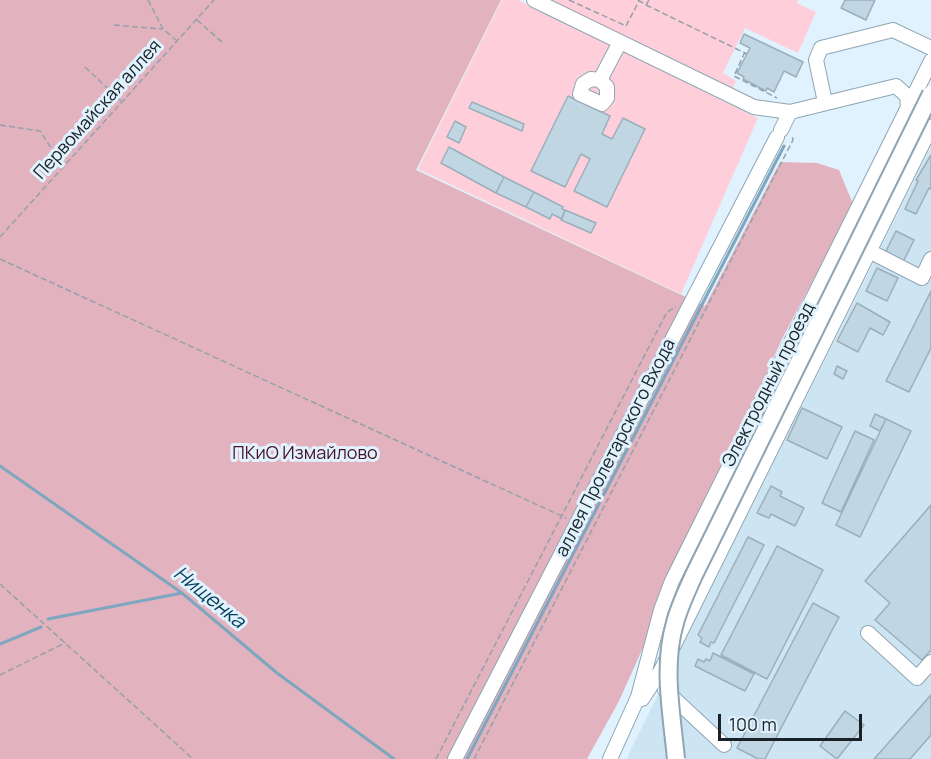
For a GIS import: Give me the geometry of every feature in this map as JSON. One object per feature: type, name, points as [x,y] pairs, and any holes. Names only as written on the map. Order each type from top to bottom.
[{"type":"main road","points":[[676,759],[669,661],[674,625],[680,607],[931,94]]},
{"type":"street","points":[[534,0],[754,107],[790,112],[896,86],[907,96],[908,109]]},
{"type":"street","points":[[825,102],[816,60],[821,48],[893,30],[931,48]]},
{"type":"street","points":[[600,80],[620,42]]},
{"type":"street","name":"Электродный проезд","points":[[630,718],[648,664],[665,597],[758,405],[931,61]]},
{"type":"street","name":"аллея Пролетарского Входа","points":[[455,759],[790,112]]},
{"type":"street","name":"Электродный проезд","points":[[610,759],[630,718],[655,680],[931,127]]},
{"type":"street","points":[[838,249],[837,257],[845,267],[858,267],[866,257],[922,278],[931,259]]},
{"type":"street","points":[[758,405],[767,397],[772,396],[782,402],[786,416]]},
{"type":"street","points":[[868,633],[917,678],[931,662]]},
{"type":"street","points":[[655,680],[724,745]]},
{"type":"path","points":[[148,0],[163,29],[177,41]]},
{"type":"path","name":"Первомайская аллея","points":[[0,237],[214,0]]},
{"type":"path","points":[[474,759],[748,223],[793,140],[791,105],[734,76],[746,53],[638,0],[626,26],[569,0]]},
{"type":"path","points":[[646,4],[649,0]]},
{"type":"path","points":[[196,19],[223,43]]},
{"type":"path","points":[[114,25],[163,29]]},
{"type":"path","points":[[86,67],[122,101]]},
{"type":"path","points":[[0,125],[40,131],[63,166]]},
{"type":"path","points":[[0,259],[578,524]]},
{"type":"path","points":[[436,759],[667,312],[676,307]]},
{"type":"path","points":[[0,584],[193,759]]},
{"type":"path","points":[[0,675],[65,643]]},
{"type":"path","points":[[494,710],[498,712]]},
{"type":"shaded area","points":[[502,0],[518,0],[758,118],[681,294],[418,169]]},
{"type":"shaded area","points":[[546,0],[798,0],[797,3],[816,12],[798,53],[745,28],[723,73],[736,81],[732,90]]},
{"type":"shaded area","points":[[931,147],[931,759],[627,759],[632,747]]},
{"type":"green space","name":"ПКиО Измайлово","points":[[0,0],[501,0],[416,170],[705,306],[780,162],[817,163],[839,170],[853,204],[781,341],[619,701],[587,759],[0,759]]},
{"type":"building","points":[[845,0],[875,0],[866,20],[841,8]]},
{"type":"building","points":[[744,34],[803,62],[796,77],[784,71],[774,92],[767,88],[766,91],[743,79],[744,77],[737,73],[750,48],[740,43]]},
{"type":"building","points":[[568,96],[610,116],[602,134],[612,139],[623,118],[645,129],[607,207],[574,191],[590,159],[581,154],[565,187],[531,171]]},
{"type":"building","points":[[472,102],[524,124],[522,131],[469,108]]},
{"type":"building","points":[[455,121],[466,127],[459,143],[447,137]]},
{"type":"building","points":[[449,147],[504,177],[496,193],[441,163]]},
{"type":"building","points":[[931,155],[931,189],[929,188],[916,214],[905,209],[918,181],[916,180]]},
{"type":"building","points":[[504,177],[534,192],[526,207],[496,193]]},
{"type":"building","points":[[534,192],[563,207],[562,209],[565,210],[562,219],[552,214],[550,219],[526,207]]},
{"type":"building","points":[[565,210],[596,223],[591,233],[561,220]]},
{"type":"building","points":[[896,231],[914,240],[903,262],[885,253]]},
{"type":"building","points":[[877,268],[898,278],[887,301],[866,291]]},
{"type":"building","points":[[931,291],[931,348],[909,392],[886,381]]},
{"type":"building","points":[[857,303],[890,322],[883,335],[870,328],[858,352],[837,341]]},
{"type":"building","points":[[837,366],[847,371],[843,379],[834,374]]},
{"type":"building","points":[[802,408],[842,427],[827,459],[787,440]]},
{"type":"building","points":[[875,414],[886,419],[880,431],[870,426]]},
{"type":"building","points":[[886,419],[911,431],[860,537],[836,525]]},
{"type":"building","points":[[855,431],[874,440],[841,512],[822,503]]},
{"type":"building","points":[[771,486],[782,492],[780,496],[804,508],[795,526],[771,514],[769,518],[757,513]]},
{"type":"building","points":[[931,505],[931,650],[922,660],[875,620],[890,603],[865,581]]},
{"type":"building","points":[[748,537],[764,545],[714,643],[711,642],[709,647],[700,642],[702,638],[698,635]]},
{"type":"building","points":[[777,546],[823,570],[767,679],[721,655]]},
{"type":"building","points":[[813,603],[839,617],[765,759],[758,759],[737,748]]},
{"type":"building","points":[[713,653],[754,674],[745,691],[695,666],[698,659],[704,662],[706,659],[710,661]]},
{"type":"building","points":[[931,695],[931,735],[910,759],[874,759]]},
{"type":"building","points":[[845,711],[864,725],[837,759],[820,746]]},
{"type":"waterway","points":[[467,759],[784,146]]},
{"type":"waterway","name":"Нищенка","points":[[0,466],[182,593],[277,673],[394,759]]},
{"type":"waterway","points":[[48,619],[182,593]]},
{"type":"waterway","points":[[0,644],[41,627]]}]
